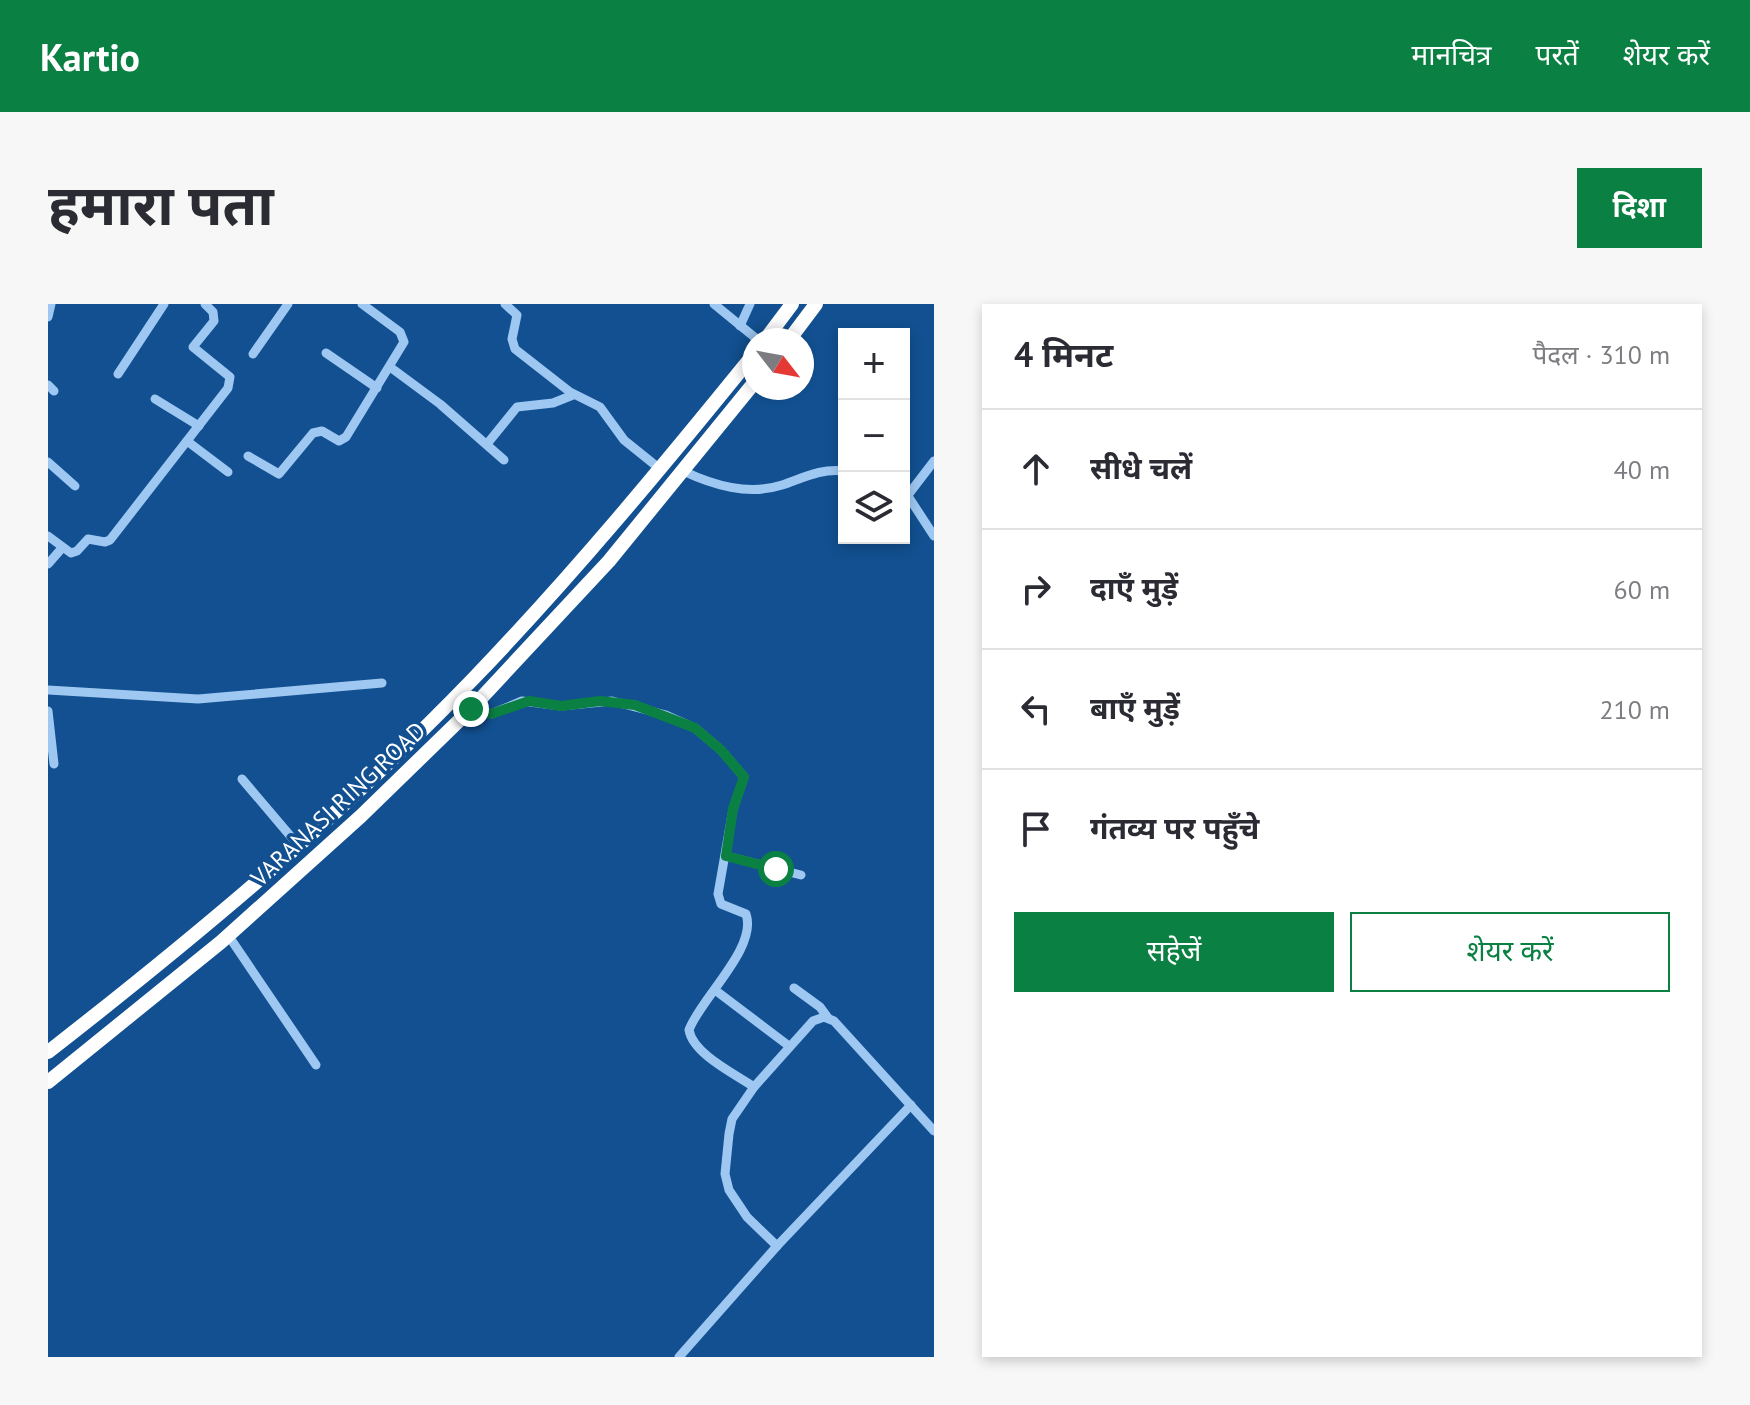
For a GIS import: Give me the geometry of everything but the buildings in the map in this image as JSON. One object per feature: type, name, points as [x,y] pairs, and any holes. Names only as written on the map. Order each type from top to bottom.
[{"type":"highway","points":[[774,328],[792,304]]},
{"type":"highway","points":[[798,328],[816,304]]},
{"type":"highway","name":"VARANASI RING ROAD","points":[[48,1052],[134,985],[298,845],[474,678],[660,469],[742,369]]},
{"type":"highway","name":"VARANASI RING ROAD","points":[[49,1082],[228,935],[361,816],[471,709],[609,561],[742,398]]},
{"type":"street","points":[[48,317],[51,304]]},
{"type":"street","points":[[118,374],[164,304]]},
{"type":"street","points":[[48,536],[74,553],[88,539],[110,540],[231,380],[193,347],[214,321],[213,312],[205,304]]},
{"type":"street","points":[[253,354],[288,304]]},
{"type":"street","points":[[248,456],[279,474],[313,433],[322,431],[336,439],[344,439],[402,346],[403,336],[362,304]]},
{"type":"street","points":[[505,304],[517,315],[512,339],[515,349],[573,395],[600,407],[634,450],[660,469]]},
{"type":"street","points":[[714,304],[743,328]]},
{"type":"street","points":[[740,326],[750,304]]},
{"type":"street","points":[[326,353],[377,388]]},
{"type":"street","points":[[390,367],[504,460]]},
{"type":"street","points":[[487,444],[517,407],[553,403],[573,395]]},
{"type":"street","points":[[155,399],[199,426]]},
{"type":"street","points":[[187,441],[228,472]]},
{"type":"street","points":[[910,488],[934,461]]},
{"type":"street","points":[[48,462],[75,486]]},
{"type":"street","points":[[683,471],[708,482],[742,489],[775,487],[823,470],[838,471]]},
{"type":"street","points":[[910,500],[922,523],[934,536]]},
{"type":"street","points":[[48,564],[62,548]]},
{"type":"street","points":[[48,690],[182,699],[382,683]]},
{"type":"street","points":[[471,709],[491,714],[522,701],[561,706],[612,701],[666,715],[695,728],[721,750],[744,777],[733,809],[718,899],[725,906],[746,914],[749,921],[741,946],[692,1022],[690,1037],[704,1052],[754,1087]]},
{"type":"street","points":[[48,711],[54,764]]},
{"type":"street","points":[[242,779],[298,845]]},
{"type":"street","points":[[726,856],[801,875]]},
{"type":"street","points":[[228,935],[316,1065]]},
{"type":"street","points":[[794,988],[820,1007],[934,1131]]},
{"type":"street","points":[[715,990],[789,1046]]},
{"type":"street","points":[[777,1246],[747,1217],[729,1190],[725,1174],[732,1119],[789,1046],[813,1021],[828,1018]]},
{"type":"street","points":[[679,1357],[777,1246],[911,1105]]},
{"type":"route","points":[[471,709],[491,714],[522,701],[561,706],[612,701],[666,715],[695,728],[736,765],[744,777],[733,809],[726,856],[776,869]]}]
